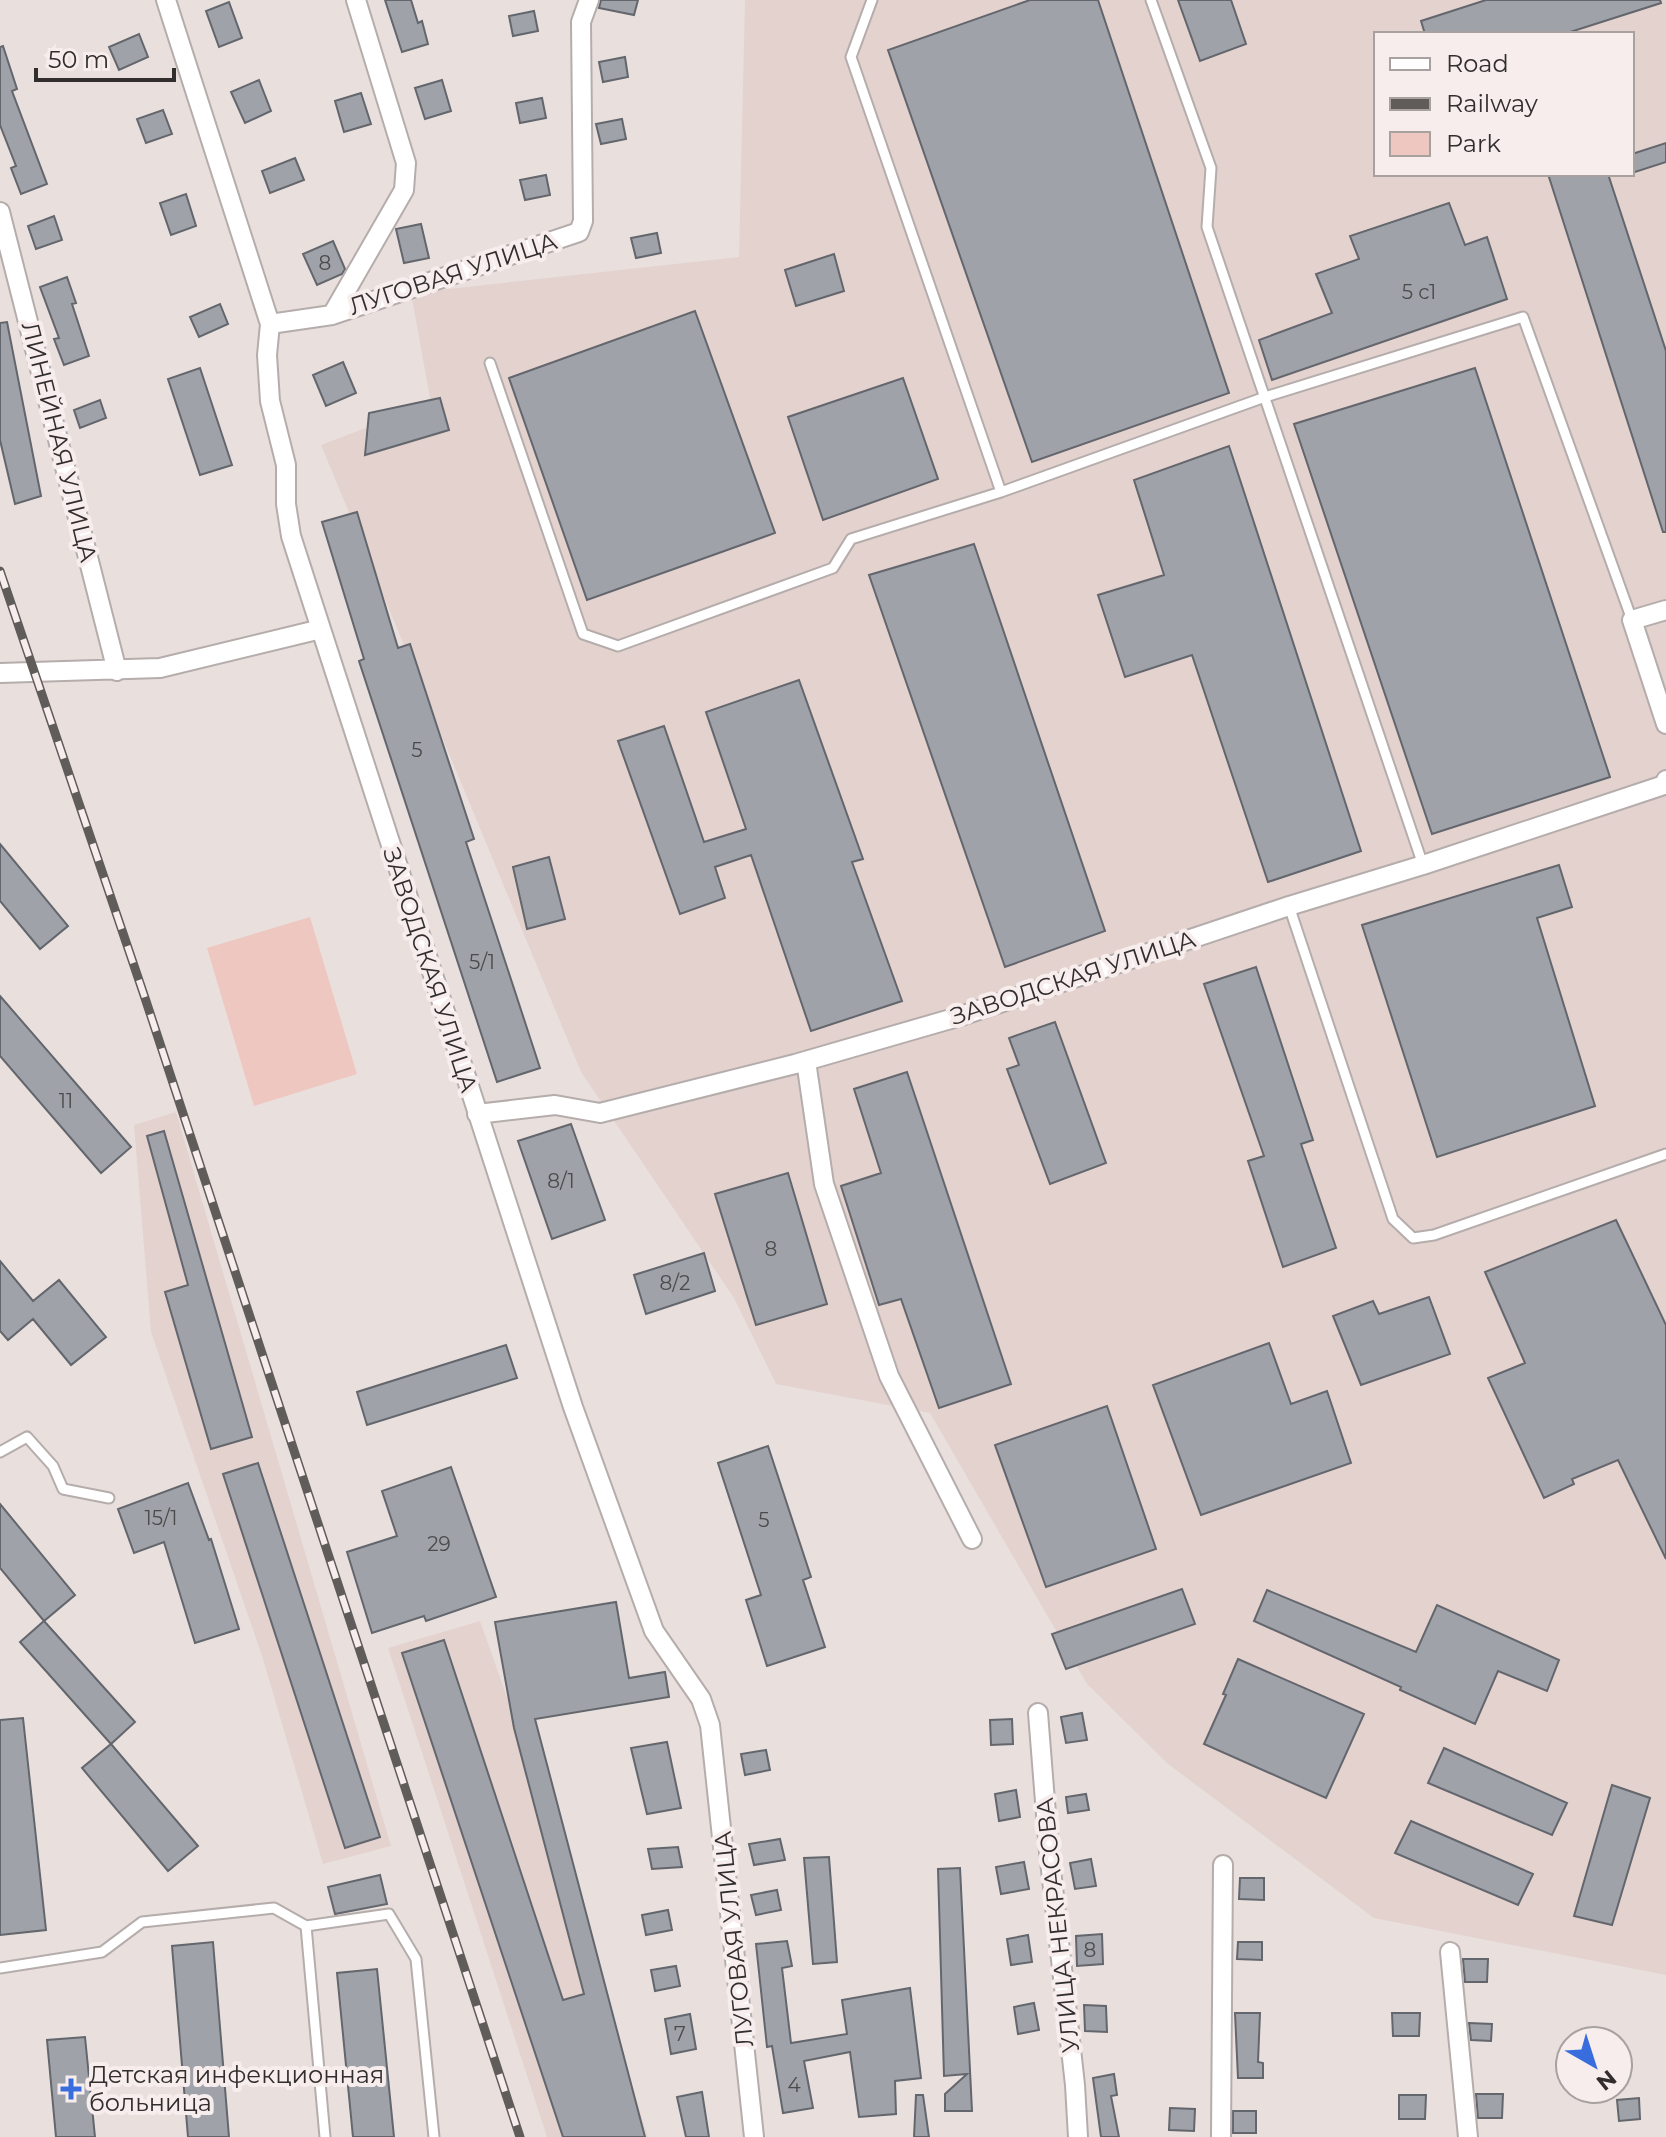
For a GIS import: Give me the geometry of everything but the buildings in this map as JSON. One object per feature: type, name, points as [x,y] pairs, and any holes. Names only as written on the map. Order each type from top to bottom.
[{"type":"street","name":"ЗАВОДСКАЯ УЛИЦА","points":[[166,0],[270,324],[267,355],[270,401],[286,465],[286,504],[291,536],[477,1114],[555,1105],[600,1113],[806,1061],[961,1016],[1664,785],[1666,780]]},
{"type":"street","points":[[270,324],[332,315],[404,190],[406,163],[356,0]]},
{"type":"street","name":"ЛУГОВАЯ УЛИЦА","points":[[332,315],[579,232],[583,221],[581,22],[589,0]]},
{"type":"street","name":"ЛИНЕЙНАЯ УЛИЦА","points":[[0,212],[117,671]]},
{"type":"street","points":[[1666,610],[1632,620],[1666,724]]},
{"type":"street","points":[[0,673],[160,668],[321,629]]},
{"type":"street","points":[[806,1061],[824,1184],[889,1376],[972,1539]]},
{"type":"street","name":"ЛУГОВАЯ УЛИЦА","points":[[477,1114],[573,1407],[654,1631],[701,1699],[713,1741],[754,2137]]},
{"type":"street","name":"УЛИЦА НЕКРАСОВА","points":[[1038,1713],[1078,2137]]},
{"type":"street","points":[[1221,2137],[1223,1865]]},
{"type":"street","points":[[1450,1952],[1468,2137]]},
{"type":"lane","points":[[872,0],[851,57],[1001,492]]},
{"type":"lane","points":[[1151,0],[1211,168],[1207,227],[1423,865]]},
{"type":"lane","points":[[490,363],[583,634],[618,646],[833,568],[851,539],[1001,492],[1265,397],[1523,317],[1632,620]]},
{"type":"lane","points":[[1289,906],[1393,1219],[1413,1238],[1434,1235],[1666,1154]]},
{"type":"lane","points":[[0,1452],[27,1437],[53,1466],[63,1489],[109,1498]]},
{"type":"lane","points":[[0,1968],[102,1952],[142,1922],[274,1908],[306,1926],[389,1914],[416,1959],[434,2137]]},
{"type":"lane","points":[[306,1926],[325,2137]]},
{"type":"shaded area","points":[[745,0],[1666,0],[1666,1975],[1374,1918],[1168,1764],[1087,1684],[930,1413],[776,1384],[734,1298],[581,1072],[321,445],[431,403],[411,293],[739,257]]},
{"type":"shaded area","points":[[176,1112],[391,1846],[323,1864],[263,1659],[151,1332],[134,1125]]},
{"type":"shaded area","points":[[480,1621],[518,1728],[648,2137],[547,2137],[388,1648]]},
{"type":"green space","points":[[310,917],[357,1074],[254,1106],[207,948]]},
{"type":"railway","points":[[0,571],[145,998],[520,2137]]},
{"type":"place","name":"Детская инфекционная больница","points":[[71,2089]]}]
